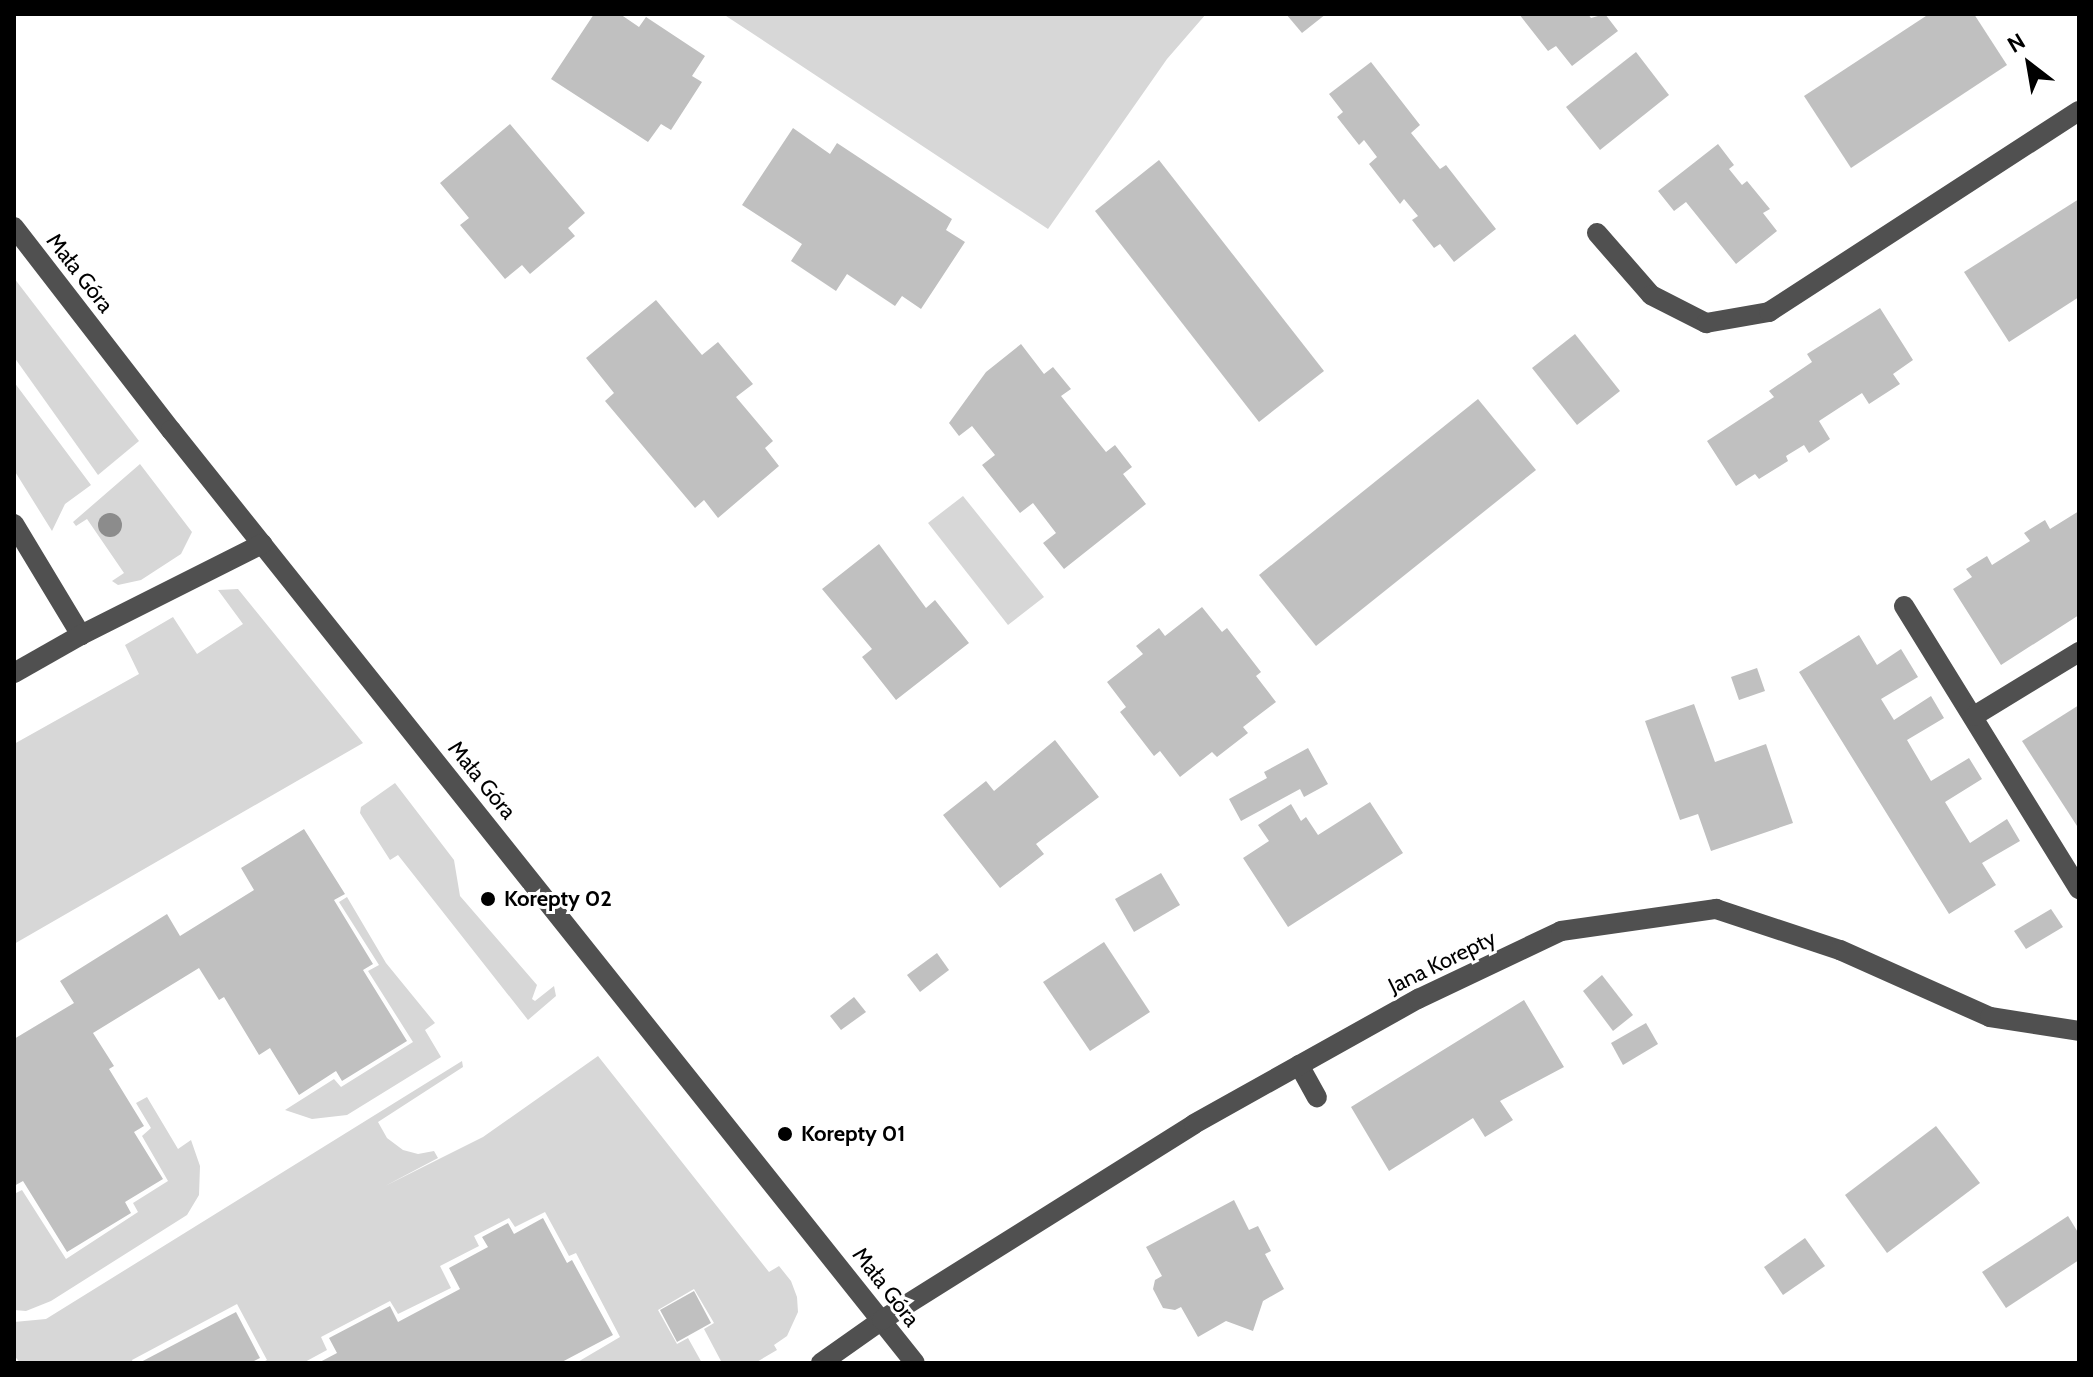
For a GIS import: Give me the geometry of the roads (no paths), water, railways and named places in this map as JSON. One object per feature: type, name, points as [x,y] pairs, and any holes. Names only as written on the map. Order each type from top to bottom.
[{"type":"street","points":[[1597,233],[1651,295],[1706,323],[1769,312],[2079,111]]},
{"type":"street","name":"Mała Góra","points":[[14,227],[262,544],[915,1363]]},
{"type":"street","points":[[14,524],[81,635]]},
{"type":"street","points":[[14,673],[81,635],[262,544]]},
{"type":"street","points":[[1904,606],[2079,889]]},
{"type":"street","points":[[1974,716],[2079,652]]},
{"type":"street","name":"Jana Korepty","points":[[821,1363],[882,1320],[1194,1124],[1418,999],[1561,931],[1716,909],[1840,950],[1990,1017],[2079,1031]]},
{"type":"street","points":[[1299,1065],[1317,1097]]},
{"type":"place","name":"Korepty 02","points":[[488,899]]},
{"type":"place","name":"Korepty 01","points":[[785,1134]]}]
